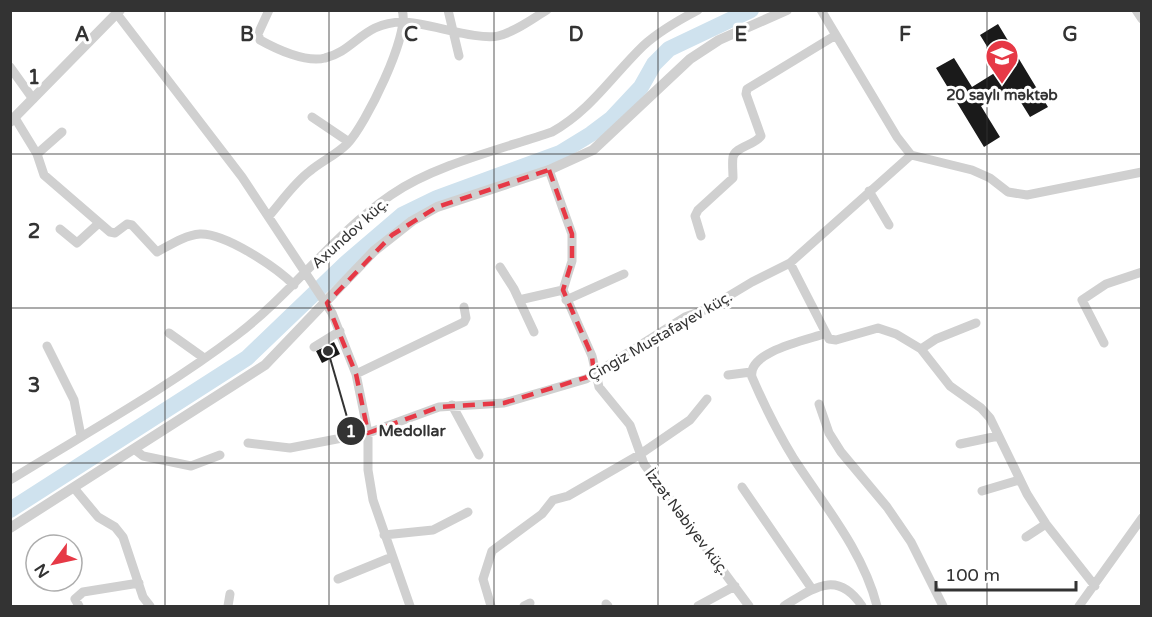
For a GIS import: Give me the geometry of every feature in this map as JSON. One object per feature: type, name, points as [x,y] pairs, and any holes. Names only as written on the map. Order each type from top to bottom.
[{"type":"street","points":[[269,10],[258,34],[260,40],[304,57],[323,59],[334,55],[371,28],[405,22],[423,27],[496,37],[547,10]]},
{"type":"street","points":[[270,216],[310,171],[349,142],[383,85],[405,22],[402,10]]},
{"type":"street","points":[[448,10],[455,30],[459,56]]},
{"type":"street","name":"Axundov küç.","points":[[10,480],[204,358],[238,334],[294,285],[307,278],[378,205],[410,184],[429,174],[552,132],[568,123],[595,100],[645,45],[661,32],[698,10]]},
{"type":"street","points":[[10,528],[265,365],[374,251],[425,213],[549,170],[601,144],[678,69],[706,48],[787,10]]},
{"type":"street","points":[[821,10],[897,136],[911,155],[972,170],[1016,195],[1142,172]]},
{"type":"street","points":[[1136,10],[1142,19]]},
{"type":"street","points":[[294,285],[284,275],[221,237],[192,236],[157,252],[132,225],[127,224],[115,232],[110,232],[44,175],[37,154],[13,120],[119,12],[270,216],[307,278],[325,301],[340,331],[356,374],[368,433],[368,470],[384,535],[410,606]]},
{"type":"street","points":[[701,236],[695,216],[698,210],[733,178],[733,156],[736,152],[758,141],[761,136],[746,94],[747,89],[836,35]]},
{"type":"street","points":[[10,67],[33,99]]},
{"type":"street","points":[[312,117],[349,142]]},
{"type":"street","points":[[37,154],[62,132]]},
{"type":"street","name":"Çingiz Mustafayev küç.","points":[[248,443],[290,448],[368,433],[440,407],[504,403],[594,375],[685,317],[707,309],[752,282],[790,263],[911,155]]},
{"type":"street","name":"İzzət Nəbiyev küç.","points":[[549,170],[572,234],[572,261],[564,290],[566,300],[592,356],[594,375],[604,395],[630,425],[639,455],[749,606]]},
{"type":"street","points":[[869,191],[889,225]]},
{"type":"street","points":[[60,229],[77,243],[99,223]]},
{"type":"street","points":[[790,263],[824,334],[829,339],[836,340],[878,328],[896,334],[921,349],[950,386],[985,412],[1019,480],[1046,524],[1095,586]]},
{"type":"street","points":[[500,267],[534,332]]},
{"type":"street","points":[[1104,343],[1082,300],[1106,284],[1142,272]]},
{"type":"street","points":[[566,300],[624,274]]},
{"type":"street","points":[[519,300],[564,290]]},
{"type":"street","points":[[356,374],[464,322],[466,318],[464,307]]},
{"type":"street","points":[[921,349],[936,339],[976,323]]},
{"type":"street","points":[[314,347],[340,331]]},
{"type":"street","points":[[169,333],[204,358]]},
{"type":"street","points":[[751,372],[757,361],[766,354],[824,334]]},
{"type":"street","points":[[47,346],[74,400],[81,436]]},
{"type":"street","points":[[728,375],[751,372]]},
{"type":"street","points":[[751,372],[766,410],[841,528],[867,580],[877,606]]},
{"type":"street","points":[[491,606],[483,579],[492,551],[542,514],[553,500],[568,496],[639,455],[690,420],[707,399]]},
{"type":"street","points":[[819,404],[829,433],[841,452],[887,507],[911,542],[943,606]]},
{"type":"street","points":[[452,405],[479,455]]},
{"type":"street","points":[[960,444],[998,436]]},
{"type":"street","points":[[134,449],[143,456],[191,466],[220,455]]},
{"type":"street","points":[[982,491],[1019,480]]},
{"type":"street","points":[[741,487],[812,589]]},
{"type":"street","points":[[74,488],[98,517],[119,530],[150,606]]},
{"type":"street","points":[[384,535],[433,530],[468,512]]},
{"type":"street","points":[[1079,606],[1142,518]]},
{"type":"street","points":[[1026,537],[1046,524]]},
{"type":"street","points":[[338,579],[392,557]]},
{"type":"street","points":[[79,606],[75,599],[83,592],[139,583]]},
{"type":"street","points":[[784,606],[812,589],[836,584],[846,589],[862,606]]},
{"type":"street","points":[[698,606],[735,586]]},
{"type":"street","points":[[228,606],[230,594]]},
{"type":"highlighted area","points":[[549,170],[572,234],[572,261],[563,290],[592,356],[594,375],[504,403],[439,407],[368,433],[356,374],[327,303],[392,235],[437,207]]},
{"type":"building","points":[[998,24],[1048,107],[1030,117],[1012,88],[981,106],[1000,137],[984,147],[936,68],[954,58],[972,87],[1001,69],[980,35]]},
{"type":"building","points":[[334,342],[340,354],[322,363],[316,351]]},
{"type":"waterway","points":[[10,510],[247,358],[346,263],[402,215],[437,198],[560,153],[611,119],[641,87],[654,64],[669,49],[751,10]]},
{"type":"place","name":"20 saylı məktəb","points":[[1002,85]]},
{"type":"place","name":"Medollar","points":[[328,351]]}]
